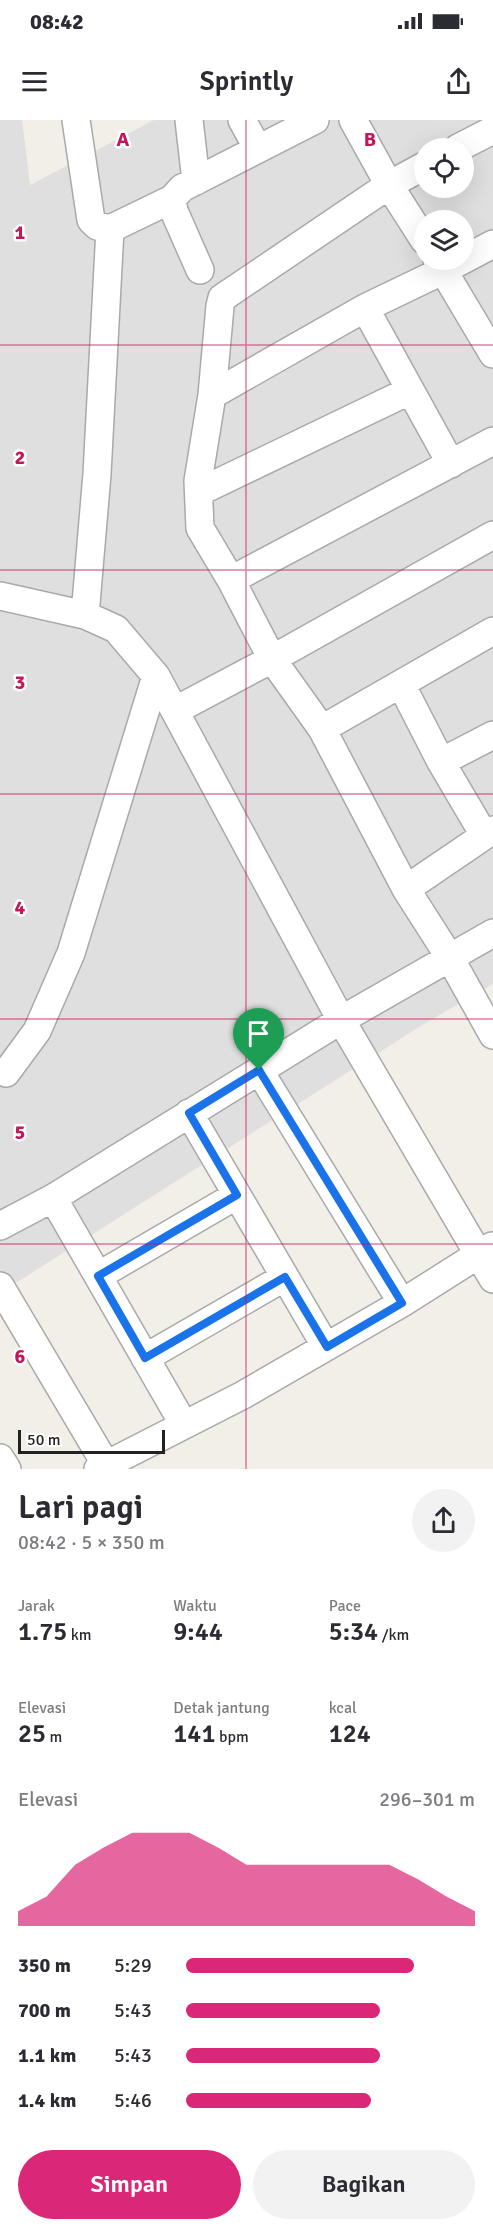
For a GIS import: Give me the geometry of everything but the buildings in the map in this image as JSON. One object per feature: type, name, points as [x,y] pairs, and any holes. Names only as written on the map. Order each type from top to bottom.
[{"type":"street","points":[[76,120],[90,220],[97,226],[110,229],[172,199],[182,188],[315,120]]},
{"type":"street","points":[[189,120],[196,181]]},
{"type":"street","points":[[242,120],[258,149]]},
{"type":"street","points":[[353,120],[414,224]]},
{"type":"street","points":[[474,140],[493,130]]},
{"type":"street","points":[[414,171],[389,185],[222,298],[212,395],[198,481],[200,528],[231,579],[272,659],[322,729],[406,889],[450,958],[492,1033]]},
{"type":"street","points":[[172,199],[174,211],[201,270]]},
{"type":"street","points":[[85,615],[98,474],[110,229]]},
{"type":"street","points":[[474,252],[493,244]]},
{"type":"street","points":[[212,395],[431,270]]},
{"type":"street","points":[[443,270],[493,354]]},
{"type":"street","points":[[364,308],[450,464]]},
{"type":"street","points":[[199,492],[409,391]]},
{"type":"street","points":[[231,579],[493,441]]},
{"type":"street","points":[[176,710],[493,535]]},
{"type":"street","points":[[0,596],[85,615],[116,629],[156,676],[341,1020],[486,1250],[493,1279]]},
{"type":"street","points":[[322,729],[493,631]]},
{"type":"street","points":[[6,1073],[37,1031],[71,953],[156,676]]},
{"type":"street","points":[[401,684],[441,762],[489,832],[406,889]]},
{"type":"street","points":[[441,762],[493,735]]},
{"type":"street","points":[[0,1226],[52,1198],[341,1020],[493,933]]},
{"type":"street","points":[[259,1070],[402,1303]]},
{"type":"street","points":[[189,1113],[327,1347]]},
{"type":"street","points":[[98,1276],[237,1195]]},
{"type":"street","points":[[52,1198],[184,1425]]},
{"type":"street","points":[[0,1286],[102,1467],[243,1395],[402,1303],[486,1250]]},
{"type":"street","points":[[145,1358],[285,1277]]},
{"type":"street","points":[[0,1458],[7,1469]]},
{"type":"shaded area","points":[[0,120],[22,120],[30,185],[154,120],[493,120],[493,984],[424,1024],[0,1293]]},
{"type":"route","points":[[259,1070],[402,1303],[327,1347],[285,1277],[145,1358],[98,1276],[237,1195],[189,1113],[259,1070]]}]
